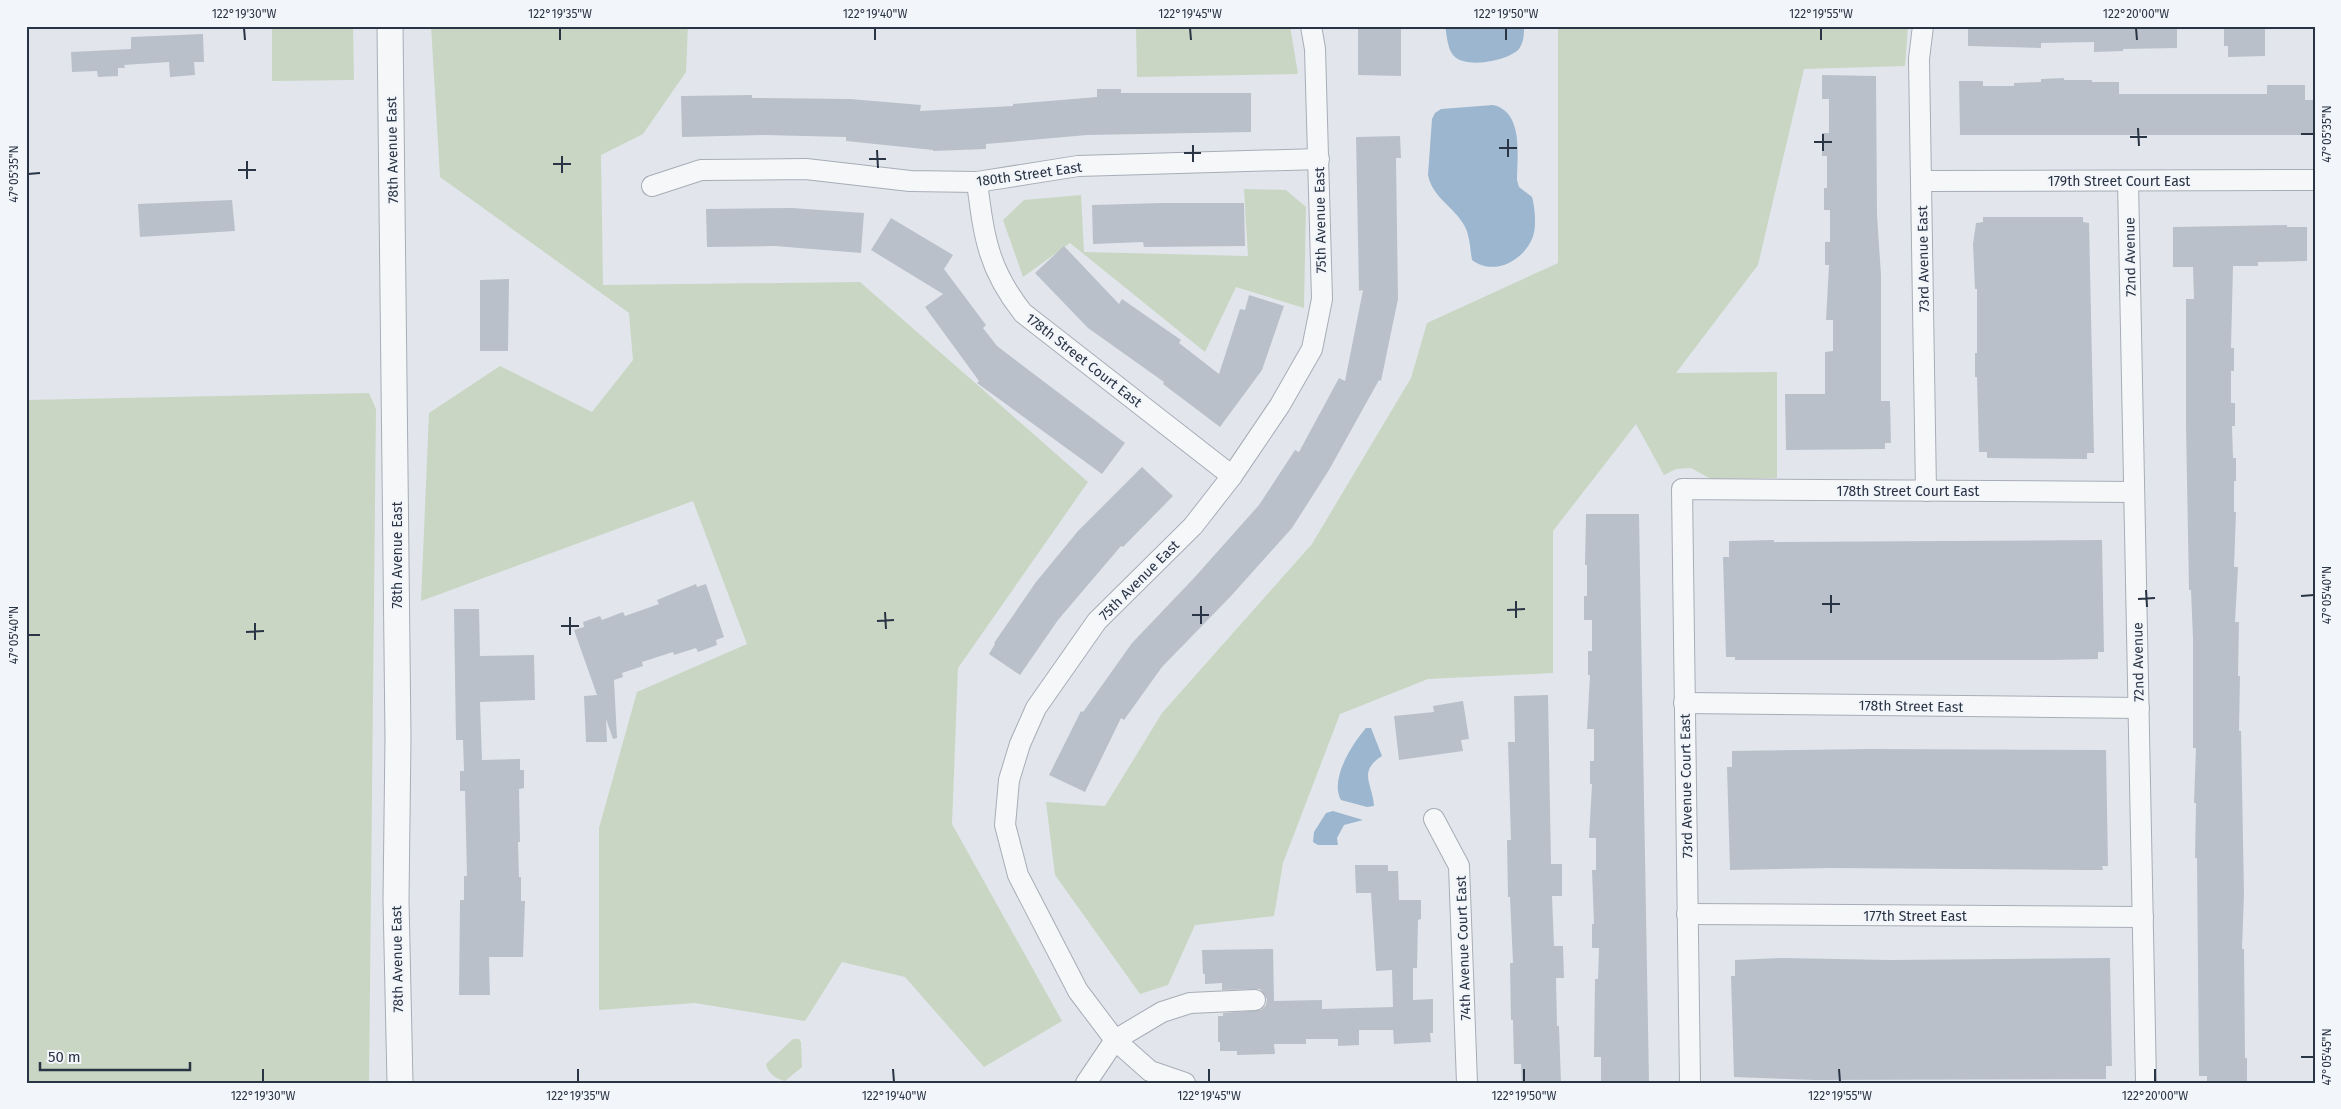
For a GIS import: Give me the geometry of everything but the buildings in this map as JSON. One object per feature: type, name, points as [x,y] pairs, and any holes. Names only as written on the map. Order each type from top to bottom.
[{"type":"street","name":"78th Avenue East","points":[[390,26],[398,699],[396,900],[400,1083]]},
{"type":"street","name":"75th Avenue East","points":[[1185,1083],[1150,1071],[1115,1040],[1078,991],[1018,875],[1005,825],[1009,780],[1020,744],[1036,708],[1097,621],[1193,526],[1232,476],[1280,405],[1312,348],[1322,299],[1315,49],[1311,26]]},
{"type":"street","name":"73rd Avenue East","points":[[1923,26],[1919,59],[1926,491]]},
{"type":"street","name":"180th Street East","points":[[652,186],[701,170],[806,169],[910,181],[977,182],[1078,166],[1319,159]]},
{"type":"street","name":"179th Street Court East","points":[[1922,181],[2315,180]]},
{"type":"street","name":"72nd Avenue","points":[[2128,181],[2146,1083]]},
{"type":"street","name":"178th Street Court East","points":[[977,182],[983,228],[991,259],[1005,290],[1023,313],[1232,476]]},
{"type":"street","name":"178th Street Court East","points":[[1682,489],[2134,492]]},
{"type":"street","name":"73rd Avenue Court East","points":[[1682,489],[1690,1083]]},
{"type":"street","name":"178th Street East","points":[[1684,703],[2138,708]]},
{"type":"street","name":"74th Avenue Court East","points":[[1434,820],[1460,866],[1467,1083]]},
{"type":"street","name":"177th Street East","points":[[1687,914],[2143,917]]},
{"type":"street","points":[[1086,1083],[1115,1040],[1162,1012],[1190,1003],[1255,1000]]},
{"type":"green space","points":[[272,26],[353,26],[354,80],[272,81]]},
{"type":"green space","points":[[431,26],[688,26],[686,72],[643,134],[601,155],[603,285],[860,282],[1088,482],[958,668],[952,824],[1062,1021],[984,1067],[905,977],[842,962],[805,1021],[695,1003],[599,1010],[599,828],[637,692],[747,644],[693,501],[421,601],[429,413],[500,366],[592,412],[633,360],[629,313],[440,177]]},
{"type":"green space","points":[[1136,26],[1290,26],[1298,74],[1137,77]]},
{"type":"green space","points":[[1558,26],[1908,26],[1905,66],[1804,69],[1758,265],[1676,373],[1777,372],[1777,478],[1711,479],[1691,468],[1676,469],[1664,475],[1636,424],[1553,531],[1553,673],[1428,679],[1340,714],[1283,863],[1274,916],[1195,925],[1168,985],[1140,994],[1055,875],[1046,802],[1105,806],[1162,713],[1312,544],[1411,378],[1427,323],[1558,263]]},
{"type":"green space","points":[[1244,189],[1286,190],[1306,207],[1304,308],[1236,287],[1205,352],[1070,243],[1023,277],[1003,220],[1024,200],[1081,195],[1084,252],[1248,256]]},
{"type":"green space","points":[[369,393],[376,409],[369,1083],[26,1083],[26,400]]},
{"type":"green space","points":[[793,1039],[799,1039],[801,1042],[802,1067],[785,1081],[770,1073],[766,1064]]},
{"type":"water","points":[[1445,26],[1524,26],[1522,44],[1514,53],[1497,60],[1477,63],[1468,62],[1460,60],[1452,53]]},
{"type":"water","points":[[1493,105],[1503,109],[1510,116],[1514,125],[1518,148],[1517,180],[1519,187],[1532,197],[1535,224],[1532,239],[1521,254],[1506,264],[1489,267],[1480,265],[1472,260],[1469,238],[1464,225],[1434,190],[1428,175],[1432,119],[1435,113],[1441,109]]},
{"type":"water","points":[[1366,728],[1371,728],[1382,756],[1374,762],[1368,773],[1374,806],[1367,807],[1341,800],[1338,791],[1340,772],[1344,762]]},
{"type":"water","points":[[1333,811],[1363,820],[1344,825],[1337,838],[1338,845],[1318,845],[1313,842],[1314,832],[1326,813]]}]
